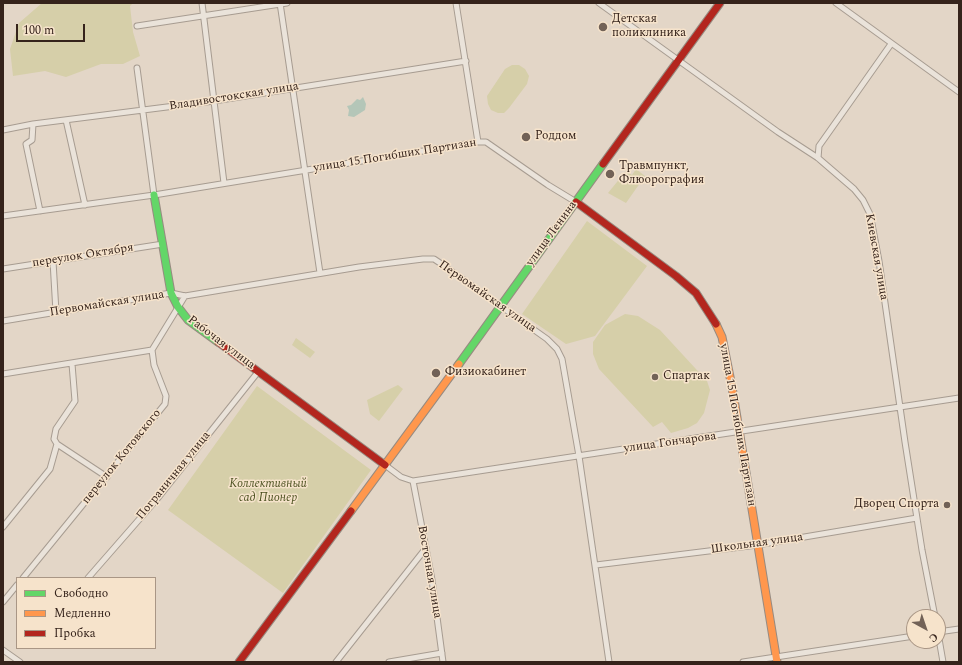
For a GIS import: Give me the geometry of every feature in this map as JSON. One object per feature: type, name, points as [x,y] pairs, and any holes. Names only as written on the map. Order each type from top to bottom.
[{"type":"street","points":[[202,3],[224,183]]},
{"type":"street","points":[[137,26],[287,3]]},
{"type":"street","points":[[456,3],[478,142]]},
{"type":"street","name":"Киевская улица","points":[[599,3],[778,132],[818,158],[854,189],[863,200],[870,214],[879,262],[899,407],[934,609]]},
{"type":"street","name":"улица Ленина","points":[[239,662],[385,465],[720,3]]},
{"type":"street","points":[[836,3],[959,92]]},
{"type":"street","points":[[280,4],[306,170],[320,273]]},
{"type":"street","points":[[818,158],[819,146],[891,44]]},
{"type":"street","name":"Владивостокская улица","points":[[3,130],[33,124],[214,101],[466,61]]},
{"type":"street","name":"Рабочая улица","points":[[137,68],[144,111],[154,195],[170,293],[178,307],[188,320],[385,465]]},
{"type":"street","points":[[66,120],[85,205]]},
{"type":"street","points":[[33,124],[32,140],[26,144],[40,211]]},
{"type":"street","name":"улица 15 Погибших Партизан","points":[[3,216],[154,195],[478,142],[486,142],[548,185],[576,202],[676,276],[696,293],[707,308],[722,337],[776,660]]},
{"type":"street","name":"переулок Октября","points":[[3,269],[163,244]]},
{"type":"street","name":"Первомайская улица","points":[[3,321],[170,293],[185,296],[320,273],[423,259],[434,259],[547,339],[557,349],[562,359],[596,565],[609,662]]},
{"type":"street","points":[[52,261],[56,312]]},
{"type":"street","points":[[3,374],[152,350],[185,296]]},
{"type":"street","name":"переулок Котовского","points":[[24,577],[107,477],[166,400],[154,364],[152,350]]},
{"type":"street","points":[[72,364],[76,397],[73,405],[56,429],[54,439],[57,444],[107,477]]},
{"type":"street","name":"Пограничная улица","points":[[89,577],[145,513],[258,372]]},
{"type":"street","name":"улица Гончарова","points":[[413,482],[959,398]]},
{"type":"street","points":[[3,527],[50,469],[57,444]]},
{"type":"street","points":[[385,465],[401,477],[413,482]]},
{"type":"street","name":"Восточная улица","points":[[413,482],[426,548],[443,662]]},
{"type":"street","name":"Школьная улица","points":[[596,565],[757,545],[917,518]]},
{"type":"street","points":[[336,662],[426,548]]},
{"type":"street","points":[[3,602],[16,587]]},
{"type":"street","points":[[946,631],[959,629]]},
{"type":"street","points":[[743,662],[776,660],[906,637]]},
{"type":"street","points":[[941,649],[943,662]]},
{"type":"street","points":[[3,650],[20,662]]},
{"type":"street","points":[[389,662],[442,653]]},
{"type":"green space","points":[[42,3],[133,3],[130,6],[133,32],[140,56],[123,64],[101,64],[66,77],[45,71],[13,76],[10,49],[19,23]]},
{"type":"green space","points":[[512,65],[519,65],[525,69],[529,76],[527,84],[504,113],[498,113],[491,110],[488,104],[487,96],[505,69]]},
{"type":"green space","points":[[636,169],[645,176],[626,203],[608,193],[626,171],[632,175]]},
{"type":"green space","points":[[587,221],[647,266],[595,336],[566,344],[522,314]]},
{"type":"green space","name":"Спартак","points":[[625,314],[638,316],[660,330],[707,381],[710,390],[704,413],[697,423],[688,428],[671,433],[662,422],[653,427],[599,369],[593,354],[593,342],[605,325]]},
{"type":"green space","points":[[296,338],[315,352],[310,358],[292,345]]},
{"type":"green space","points":[[398,385],[403,389],[379,421],[370,414],[367,400]]},
{"type":"green space","name":"Коллективный сад Пионер","points":[[257,386],[371,470],[283,593],[168,510]]},
{"type":"shaded area","points":[[363,97],[366,104],[365,110],[354,117],[348,116],[349,110],[347,106]]},
{"type":"traffic: fast","points":[[459,364],[603,164]]},
{"type":"traffic: fast","points":[[154,195],[171,293],[178,307],[188,320],[218,342]]},
{"type":"traffic: slow","points":[[716,324],[722,337],[732,387],[777,662]]},
{"type":"traffic: slow","points":[[351,511],[459,364]]},
{"type":"traffic: jam","points":[[603,164],[720,3]]},
{"type":"traffic: jam","points":[[576,202],[676,276],[696,293],[716,324]]},
{"type":"traffic: jam","points":[[218,342],[385,465]]},
{"type":"traffic: jam","points":[[239,662],[351,511]]},
{"type":"place","name":"Детская поликлиника","points":[[603,27]]},
{"type":"place","name":"Роддом","points":[[526,137]]},
{"type":"place","name":"Травмпункт, Флюорография","points":[[610,174]]},
{"type":"place","name":"Физиокабинет","points":[[436,373]]},
{"type":"place","name":"Спартак","points":[[655,377]]},
{"type":"place","name":"Дворец Спорта","points":[[947,505]]}]
